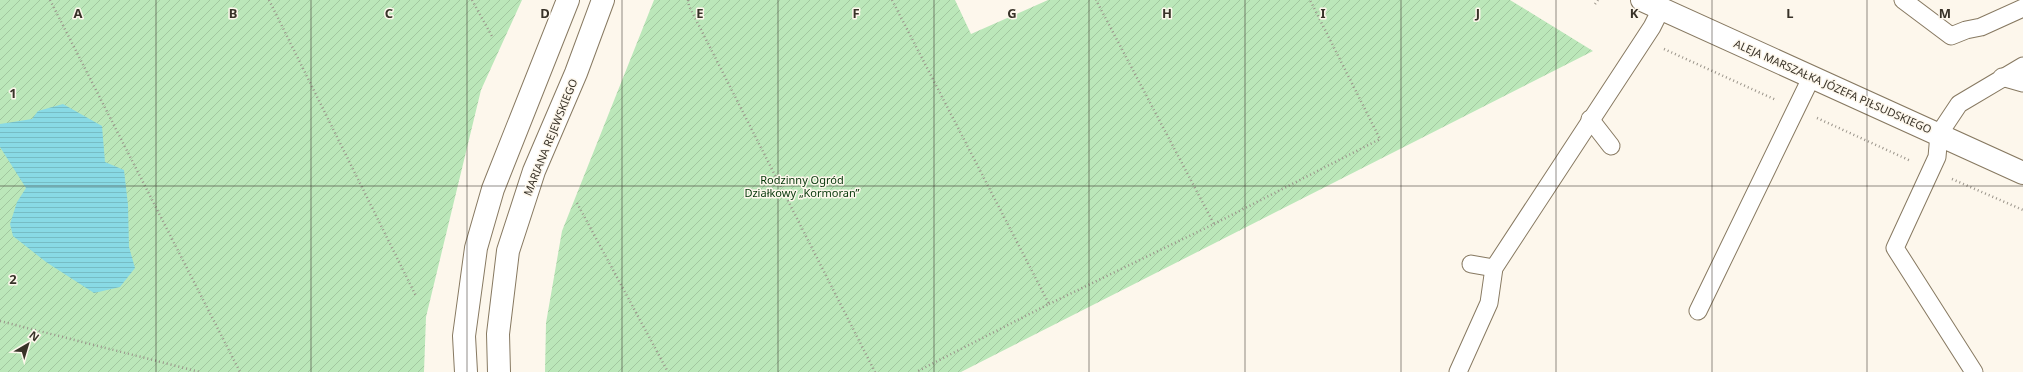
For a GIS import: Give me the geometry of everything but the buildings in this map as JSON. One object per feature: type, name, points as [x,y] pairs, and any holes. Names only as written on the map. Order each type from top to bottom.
[{"type":"street","points":[[466,372],[464,336],[476,248],[493,189],[568,0]]},
{"type":"street","name":"MARIANA REJEWSKIEGO","points":[[499,372],[498,334],[508,251],[534,171],[576,72],[603,0]]},
{"type":"street","name":"ALEJA MARSZAŁKA JÓZEFA PIŁSUDSKIEGO","points":[[1652,4],[2023,173]]},
{"type":"lane","points":[[1903,0],[1951,36],[1966,30],[1981,27],[2023,8]]},
{"type":"lane","points":[[1458,372],[1489,303],[1494,268],[1590,119],[1652,27],[1652,4]]},
{"type":"lane","points":[[1974,372],[1895,248],[1937,157],[1939,134],[1959,104],[2002,77],[2023,66]]},
{"type":"lane","points":[[1698,311],[1812,76]]},
{"type":"lane","points":[[2002,77],[2023,83]]},
{"type":"lane","points":[[1590,119],[1611,146]]},
{"type":"lane","points":[[1471,264],[1494,268]]},
{"type":"path","points":[[50,0],[240,372]]},
{"type":"path","points":[[269,0],[416,296]]},
{"type":"path","points":[[472,0],[493,38]]},
{"type":"path","points":[[688,0],[689,6],[875,372]]},
{"type":"path","points":[[892,0],[1049,304]]},
{"type":"path","points":[[1096,0],[1214,224]]},
{"type":"path","points":[[916,372],[1049,304],[1214,224],[1380,139],[1310,0]]},
{"type":"path","points":[[1595,4],[1598,0]]},
{"type":"path","points":[[1662,49],[1780,102]]},
{"type":"path","points":[[1812,116],[1909,160]]},
{"type":"path","points":[[1954,180],[2023,210]]},
{"type":"path","points":[[577,203],[668,372]]},
{"type":"path","points":[[0,321],[200,372]]},
{"type":"green space","points":[[0,0],[522,0],[481,90],[426,317],[424,372],[0,372]]},
{"type":"green space","name":"Rodzinny Ogród Działkowy „Kormoran”","points":[[654,0],[955,0],[971,34],[1048,0],[1510,0],[1593,51],[961,372],[545,372],[546,323],[562,231]]},
{"type":"water","points":[[63,104],[102,126],[105,162],[124,170],[128,205],[129,247],[135,268],[120,287],[94,293],[46,262],[13,236],[10,224],[17,202],[26,188],[0,147],[0,124],[32,119],[38,111]]}]
